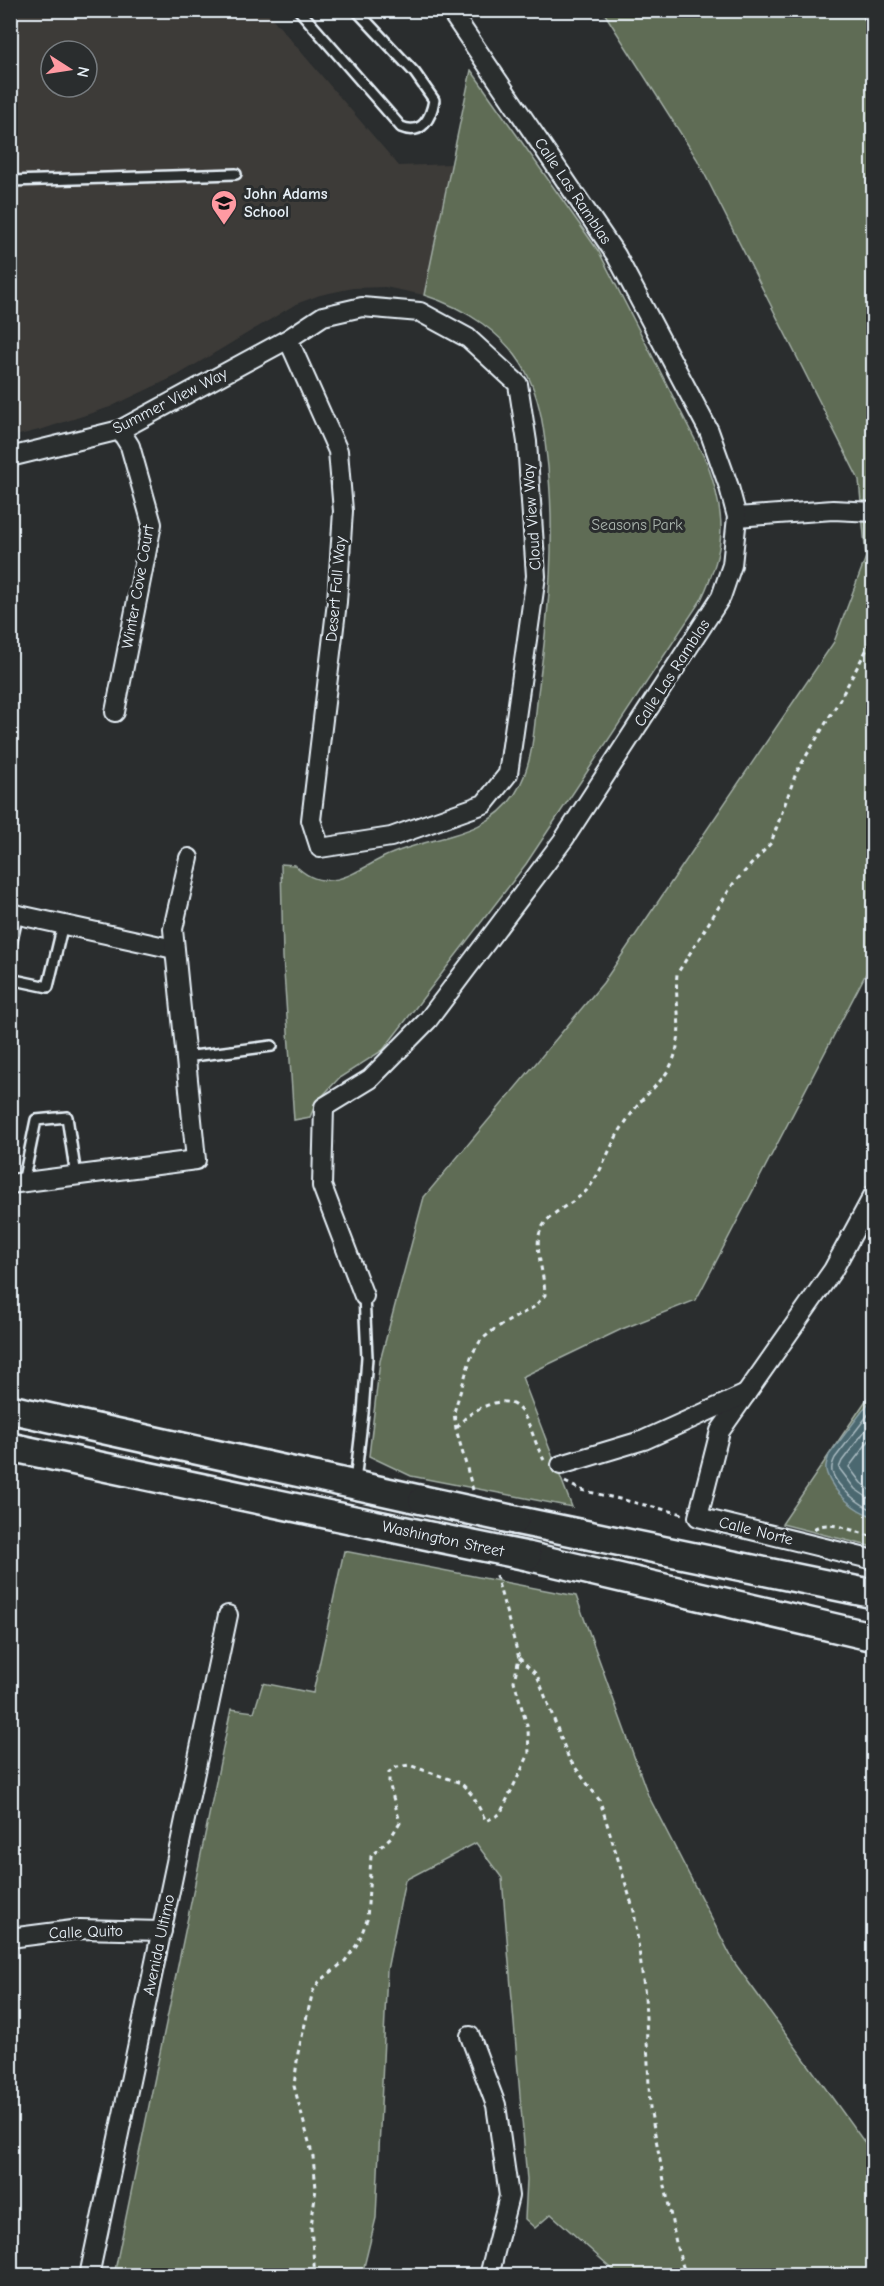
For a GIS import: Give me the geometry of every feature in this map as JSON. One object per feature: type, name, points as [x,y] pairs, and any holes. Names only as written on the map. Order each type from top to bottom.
[{"type":"main road","name":"Washington Street","points":[[10,1409],[354,1486],[873,1594]]},
{"type":"main road","name":"Washington Street","points":[[10,1447],[527,1556],[873,1637]]},
{"type":"street","name":"Calle Las Ramblas","points":[[364,1296],[322,1186],[324,1107],[370,1079],[428,1020],[564,839],[721,597],[732,565],[737,517],[709,431],[616,255],[450,10]]},
{"type":"street","name":"Cloud View Way","points":[[288,339],[323,316],[362,308],[420,312],[468,338],[518,384],[527,442],[536,576],[508,774],[484,804],[391,837],[320,848]]},
{"type":"street","name":"Summer View Way","points":[[10,457],[120,430],[288,339]]},
{"type":"street","name":"Desert Fall Way","points":[[288,339],[338,451],[343,511],[337,602],[311,820],[320,848]]},
{"type":"street","name":"Winter Cove Court","points":[[115,712],[152,524],[130,446],[120,430]]},
{"type":"street","points":[[737,517],[833,510],[873,512]]},
{"type":"street","points":[[17,1184],[196,1160],[173,929],[189,858]]},
{"type":"street","points":[[14,914],[174,949]]},
{"type":"street","name":"Calle Norte","points":[[873,1194],[833,1270],[720,1431],[698,1517],[873,1560]]},
{"type":"street","points":[[561,1465],[644,1440],[746,1394]]},
{"type":"street","name":"Avenida Ultimo","points":[[89,2276],[228,1615]]},
{"type":"street","name":"Calle Quito","points":[[10,1938],[81,1929],[162,1931]]},
{"type":"street","points":[[470,2036],[496,2105],[508,2196],[489,2276]]},
{"type":"lane","points":[[299,10],[401,127],[410,131],[418,130],[427,122],[432,111],[434,100],[428,88],[356,10]]},
{"type":"lane","points":[[10,181],[236,174]]},
{"type":"lane","points":[[10,949],[14,914]]},
{"type":"lane","points":[[10,979],[48,987],[63,924]]},
{"type":"lane","points":[[185,1057],[272,1046]]},
{"type":"lane","points":[[17,1184],[36,1120],[67,1117],[76,1176]]},
{"type":"lane","points":[[354,1486],[367,1357],[364,1296]]},
{"type":"path","points":[[859,10],[873,32]]},
{"type":"path","points":[[475,1498],[456,1429],[454,1412],[471,1354],[488,1334],[534,1307],[545,1296],[545,1280],[537,1244],[540,1230],[552,1215],[573,1203],[587,1189],[604,1164],[621,1128],[670,1067],[679,1045],[677,974],[733,884],[771,843],[796,772],[839,701],[868,647],[873,630]]},
{"type":"path","points":[[805,1543],[812,1531],[819,1525],[829,1524],[873,1537]]},
{"type":"path","points":[[315,2276],[311,2227],[316,2188],[313,2157],[294,2086],[298,2053],[314,1991],[319,1982],[345,1961],[358,1943],[367,1920],[371,1856],[391,1837],[400,1822],[389,1783],[389,1772],[397,1767],[410,1765],[461,1783],[473,1796],[486,1821],[500,1814],[529,1754],[528,1729],[514,1681],[519,1658],[494,1567]]},
{"type":"path","points":[[519,1658],[537,1675],[569,1759],[600,1801],[634,1911],[645,1996],[650,2108],[677,2248],[686,2276]]},
{"type":"shaded area","name":"John Adams School","points":[[10,11],[266,11],[399,166],[452,164],[424,295],[385,287],[353,288],[320,295],[296,304],[178,375],[110,407],[11,437]]},
{"type":"green space","points":[[603,11],[873,11],[873,960],[696,1300],[622,1329],[522,1377],[572,1507],[411,1476],[369,1456],[380,1361],[424,1197],[603,983],[834,642],[866,557],[859,480],[697,159]]},
{"type":"green space","name":"Seasons Park","points":[[471,70],[599,252],[707,463],[718,500],[721,532],[719,548],[701,600],[526,864],[383,1050],[339,1078],[316,1103],[310,1117],[294,1120],[283,957],[281,864],[295,865],[317,879],[339,879],[401,850],[472,828],[503,809],[521,783],[530,758],[545,632],[551,542],[549,481],[540,410],[526,372],[507,345],[469,315],[424,295]]},
{"type":"green space","points":[[873,1390],[873,1547],[782,1524]]},
{"type":"green space","points":[[344,1551],[576,1596],[648,1795],[734,1962],[873,2154],[873,2275],[619,2275],[551,2214],[535,2228],[525,2219],[527,2180],[502,1878],[476,1843],[405,1880],[387,1970],[376,2218],[362,2275],[114,2275],[231,1709],[254,1712],[263,1683],[313,1693]]},
{"type":"water","points":[[873,1397],[873,1516],[859,1510],[834,1488],[827,1474],[826,1464],[829,1455]]},
{"type":"place","name":"John Adams School","points":[[224,226]]}]
